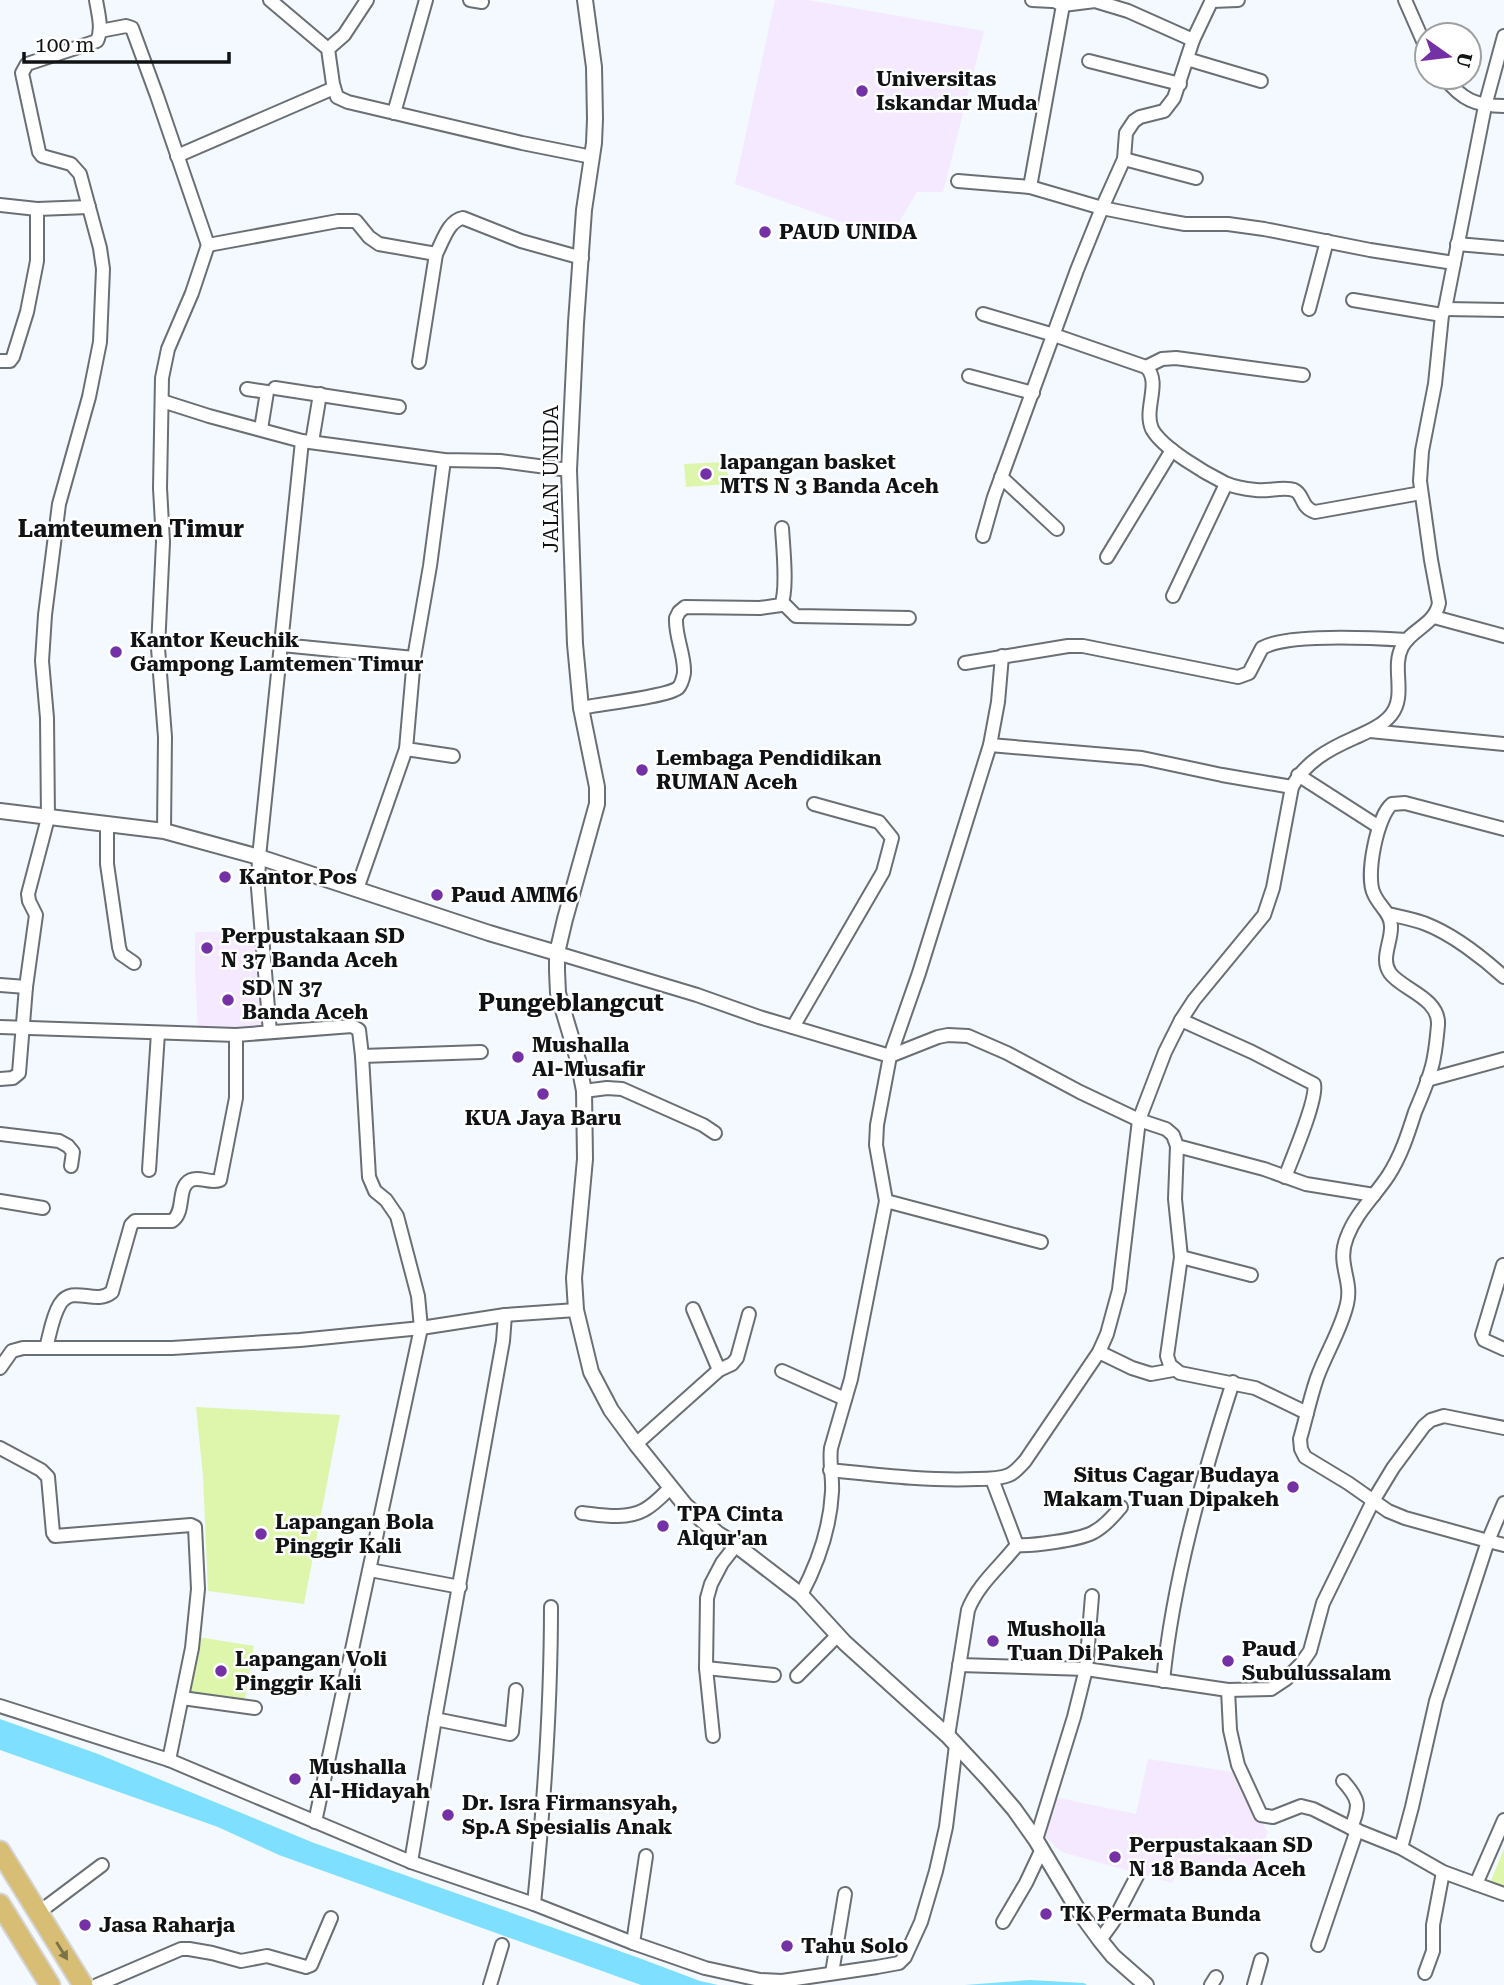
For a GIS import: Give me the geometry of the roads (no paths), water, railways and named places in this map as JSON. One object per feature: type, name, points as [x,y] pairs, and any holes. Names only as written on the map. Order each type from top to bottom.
[{"type":"highway","points":[[0,1851],[83,1985]]},
{"type":"highway","points":[[0,1904],[5,1926],[50,1985]]},
{"type":"street","points":[[0,1079],[13,1078],[19,1073],[26,987],[36,915],[28,894],[48,818],[47,718],[42,661],[45,615],[59,504],[89,397],[100,342],[103,269],[80,174],[71,164],[42,156],[39,152],[22,72],[27,64],[97,41],[100,31],[96,0]]},
{"type":"street","points":[[270,0],[328,50],[337,97],[394,113],[592,157]]},
{"type":"street","points":[[328,50],[344,35],[367,0]]},
{"type":"street","points":[[394,113],[426,0]]},
{"type":"street","name":"JALAN UNIDA","points":[[585,0],[594,68],[596,120],[584,211],[569,470],[575,644],[581,708],[597,787],[597,804],[557,953],[558,993],[578,1060],[584,1091],[585,1159],[575,1278],[576,1310],[590,1372],[602,1396],[636,1444],[685,1505],[718,1534],[801,1595],[894,1689],[952,1740],[1014,1809],[1039,1844],[1078,1910],[1112,1956],[1146,1985]]},
{"type":"street","points":[[1032,0],[1095,1],[1128,6],[1194,40]]},
{"type":"street","points":[[983,536],[1001,477],[1101,208],[1124,159],[1125,140],[1130,125],[1140,117],[1164,111],[1174,97],[1194,40],[1212,0],[1238,0]]},
{"type":"street","points":[[1405,0],[1414,21]]},
{"type":"street","points":[[1030,187],[1056,2]]},
{"type":"street","points":[[100,31],[125,26],[132,28],[208,246],[168,349],[162,378],[160,488],[163,542],[158,649],[165,737],[164,831]]},
{"type":"street","points":[[830,1470],[908,1477],[992,1479],[1008,1476],[1018,1470],[1099,1352],[1119,1290],[1139,1120],[1161,1061],[1194,1000],[1264,915],[1273,888],[1295,781],[1321,754],[1370,731],[1390,716],[1396,706],[1399,691],[1398,662],[1401,649],[1407,640],[1434,617],[1439,603],[1421,493],[1420,467],[1436,384],[1443,312],[1485,106],[1504,36]]},
{"type":"street","points":[[1187,60],[1261,81]]},
{"type":"street","points":[[1090,61],[1180,85]]},
{"type":"street","points":[[177,156],[334,88]]},
{"type":"street","points":[[1458,91],[1485,106],[1504,106]]},
{"type":"street","points":[[1124,159],[1196,178]]},
{"type":"street","points":[[958,181],[1030,187],[1101,208],[1185,224],[1228,224],[1264,229],[1454,263]]},
{"type":"street","points":[[0,205],[37,209],[89,208]]},
{"type":"street","points":[[0,361],[10,361],[13,357],[26,312],[37,253],[37,209]]},
{"type":"street","points":[[419,362],[436,254],[451,225],[458,219],[463,218],[521,241],[582,258]]},
{"type":"street","points":[[208,246],[351,220],[379,244],[436,254]]},
{"type":"street","points":[[1309,309],[1327,241]]},
{"type":"street","points":[[1457,244],[1504,248]]},
{"type":"street","points":[[1353,300],[1443,312],[1504,310]]},
{"type":"street","points":[[983,314],[1146,367],[1153,379],[1149,420],[1156,435],[1163,444],[1226,484],[1264,491],[1295,491],[1306,507],[1315,512],[1421,493]]},
{"type":"street","points":[[1146,367],[1162,359],[1176,358],[1303,375]]},
{"type":"street","points":[[969,376],[1033,393]]},
{"type":"street","points":[[275,388],[398,407]]},
{"type":"street","points":[[247,389],[267,392],[261,429]]},
{"type":"street","points":[[270,1032],[258,888],[259,856],[307,441],[320,394]]},
{"type":"street","points":[[162,401],[307,441],[444,460],[500,461],[569,470]]},
{"type":"street","points":[[1107,557],[1172,450]]},
{"type":"street","points":[[356,889],[406,749],[414,658],[444,460]]},
{"type":"street","points":[[1001,477],[1057,529]]},
{"type":"street","points":[[1173,596],[1226,484]]},
{"type":"street","points":[[782,528],[783,603],[796,616],[909,618]]},
{"type":"street","points":[[581,708],[643,698],[672,691],[680,686],[684,665],[676,618],[685,607],[760,608],[776,607],[783,603]]},
{"type":"street","points":[[1434,617],[1504,636]]},
{"type":"street","points":[[965,663],[1068,646],[1083,646],[1238,677],[1250,673],[1262,648],[1275,643],[1327,639],[1407,640]]},
{"type":"street","points":[[282,645],[414,658]]},
{"type":"street","points":[[801,1595],[815,1568],[824,1539],[831,1506],[831,1448],[845,1399],[886,1201],[876,1145],[877,1125],[890,1056],[919,973],[990,745],[998,702],[1002,656]]},
{"type":"street","points":[[1370,731],[1504,744]]},
{"type":"street","points":[[990,745],[1142,758],[1222,775],[1295,781],[1379,827]]},
{"type":"street","points":[[406,749],[453,756]]},
{"type":"street","points":[[1504,829],[1398,802],[1387,808],[1379,827],[1370,874],[1373,894],[1388,914],[1391,929],[1386,959],[1388,970],[1417,992],[1438,1020],[1434,1058],[1401,1152],[1389,1175],[1356,1217],[1343,1247],[1342,1257],[1349,1284],[1347,1305],[1334,1342],[1317,1377],[1300,1439],[1303,1454],[1388,1511],[1504,1545]]},
{"type":"street","points":[[793,1027],[883,872],[892,838],[878,821],[814,804]]},
{"type":"street","points":[[0,811],[164,831],[259,856],[489,933],[890,1056],[948,1035],[968,1036],[1007,1053],[1080,1092],[1170,1132],[1176,1140],[1175,1199],[1181,1257],[1167,1356],[1173,1370]]},
{"type":"street","points":[[107,825],[107,864],[118,947],[121,954],[134,963]]},
{"type":"street","points":[[1388,914],[1437,929],[1504,977]]},
{"type":"street","points":[[0,985],[26,987]]},
{"type":"street","points":[[1181,1020],[1314,1084],[1311,1102],[1285,1177]]},
{"type":"street","points":[[0,1027],[236,1035],[356,1026],[360,1035],[369,1177],[375,1191],[386,1200],[397,1216],[418,1296],[421,1328],[316,1822]]},
{"type":"street","points":[[149,1170],[158,1034]]},
{"type":"street","points":[[46,1348],[55,1315],[65,1298],[71,1294],[104,1297],[112,1292],[131,1225],[135,1221],[172,1221],[181,1209],[184,1188],[188,1182],[195,1179],[214,1182],[220,1180],[236,1098],[236,1035]]},
{"type":"street","points":[[362,1056],[481,1052]]},
{"type":"street","points":[[1427,1080],[1504,1059]]},
{"type":"street","points":[[584,1091],[622,1089],[715,1133]]},
{"type":"street","points":[[0,1134],[59,1141],[73,1152],[71,1167]]},
{"type":"street","points":[[1177,1146],[1264,1169],[1317,1187],[1374,1195]]},
{"type":"street","points":[[0,1201],[43,1208]]},
{"type":"street","points":[[886,1201],[1041,1242]]},
{"type":"street","points":[[1181,1257],[1251,1275]]},
{"type":"street","points":[[1503,1265],[1482,1335],[1484,1340],[1504,1349]]},
{"type":"street","points":[[693,1309],[719,1370]]},
{"type":"street","points":[[0,1368],[12,1351],[23,1348],[172,1349],[300,1340],[421,1328],[505,1315],[576,1310]]},
{"type":"street","points":[[636,1444],[719,1370],[732,1364],[737,1358],[749,1314]]},
{"type":"street","points":[[411,1862],[503,1341],[505,1315]]},
{"type":"street","points":[[1099,1352],[1151,1374],[1173,1370],[1255,1388],[1307,1413]]},
{"type":"street","points":[[782,1371],[845,1399]]},
{"type":"street","points":[[1163,1681],[1172,1609],[1208,1458],[1233,1382]]},
{"type":"street","points":[[959,1665],[1086,1669],[1228,1690],[1271,1689],[1301,1664],[1310,1651],[1323,1603],[1373,1502],[1393,1468],[1424,1426],[1431,1420],[1452,1416],[1504,1428]]},
{"type":"street","points":[[0,1448],[41,1470],[48,1477],[55,1536],[191,1525],[195,1527],[198,1588],[192,1648],[169,1760]]},
{"type":"street","points":[[992,1479],[1017,1545]]},
{"type":"street","points":[[582,1513],[617,1516],[636,1513],[646,1509],[671,1488]]},
{"type":"street","points":[[1401,1848],[1436,1701],[1488,1541],[1504,1503]]},
{"type":"street","points":[[1017,1545],[1031,1546],[1084,1538],[1099,1530],[1121,1507]]},
{"type":"street","points":[[713,1736],[706,1668],[708,1598],[711,1584],[722,1563],[736,1545]]},
{"type":"street","points":[[0,1706],[169,1760],[411,1862],[534,1904],[633,1943],[705,1968],[783,1983],[898,1963],[909,1949],[921,1922],[946,1828],[959,1665],[968,1610],[992,1573],[1017,1545]]},
{"type":"street","points":[[370,1570],[460,1587]]},
{"type":"street","points":[[1003,1922],[1026,1883],[1039,1844],[1086,1669],[1092,1596]]},
{"type":"street","points":[[534,1904],[544,1809],[551,1607]]},
{"type":"street","points":[[797,1676],[838,1635]]},
{"type":"street","points":[[706,1668],[774,1675]]},
{"type":"street","points":[[435,1718],[510,1734],[516,1690]]},
{"type":"street","points":[[1228,1690],[1230,1730],[1238,1765],[1261,1815],[1273,1816],[1301,1806],[1307,1807],[1401,1848],[1443,1872],[1504,1894]]},
{"type":"street","points":[[182,1698],[255,1708]]},
{"type":"street","points":[[1318,1945],[1354,1829],[1358,1807],[1353,1792],[1343,1781]]},
{"type":"street","points":[[1476,1884],[1504,1819]]},
{"type":"street","points":[[633,1943],[646,1856]]},
{"type":"street","points":[[38,1913],[102,1865]]},
{"type":"street","points":[[1425,1973],[1433,1951],[1433,1925],[1443,1872]]},
{"type":"street","points":[[1100,1940],[1114,1922],[1137,1877]]},
{"type":"street","points":[[832,1973],[845,1894]]},
{"type":"street","points":[[97,1985],[166,1954],[189,1949],[241,1961],[267,1956],[306,1967],[310,1965],[331,1918]]},
{"type":"street","points":[[490,1985],[502,1945]]},
{"type":"street","points":[[1254,1985],[1261,1961]]},
{"type":"water","points":[[0,1719],[98,1754],[314,1843],[700,1981],[718,1985],[641,1985],[279,1855],[218,1827],[0,1750]]},
{"type":"water","points":[[1030,1980],[1087,1985],[965,1985]]},
{"type":"place","name":"Universitas Iskandar Muda","points":[[862,91]]},
{"type":"place","name":"PAUD UNIDA","points":[[765,232]]},
{"type":"place","name":"lapangan basket MTS N 3 Banda Aceh","points":[[706,474]]},
{"type":"place","name":"Kantor Keuchik Gampong Lamtemen Timur","points":[[116,652]]},
{"type":"place","name":"Lembaga Pendidikan RUMAN Aceh","points":[[642,770]]},
{"type":"place","name":"Kantor Pos","points":[[225,877]]},
{"type":"place","name":"Paud AMM6","points":[[437,895]]},
{"type":"place","name":"Perpustakaan SD N 37 Banda Aceh","points":[[207,948]]},
{"type":"place","name":"SD N 37 Banda Aceh","points":[[228,1000]]},
{"type":"place","name":"Mushalla Al-Musafir","points":[[518,1057]]},
{"type":"place","name":"KUA Jaya Baru","points":[[543,1094]]},
{"type":"place","name":"Situs Cagar Budaya Makam Tuan Dipakeh","points":[[1293,1487]]},
{"type":"place","name":"TPA Cinta Alqur'an","points":[[663,1526]]},
{"type":"place","name":"Lapangan Bola Pinggir Kali","points":[[261,1534]]},
{"type":"place","name":"Musholla Tuan Di Pakeh","points":[[993,1641]]},
{"type":"place","name":"Paud Subulussalam","points":[[1228,1661]]},
{"type":"place","name":"Lapangan Voli Pinggir Kali","points":[[221,1671]]},
{"type":"place","name":"Mushalla Al-Hidayah","points":[[295,1779]]},
{"type":"place","name":"Dr. Isra Firmansyah, Sp.A Spesialis Anak","points":[[448,1815]]},
{"type":"place","name":"Perpustakaan SD N 18 Banda Aceh","points":[[1115,1857]]},
{"type":"place","name":"TK Permata Bunda","points":[[1046,1914]]},
{"type":"place","name":"Jasa Raharja","points":[[85,1925]]},
{"type":"place","name":"Tahu Solo","points":[[787,1946]]},
{"type":"district","name":"Lamteumen Timur","points":[[131,529]]},
{"type":"district","name":"Pungeblangcut","points":[[571,1003]]}]
